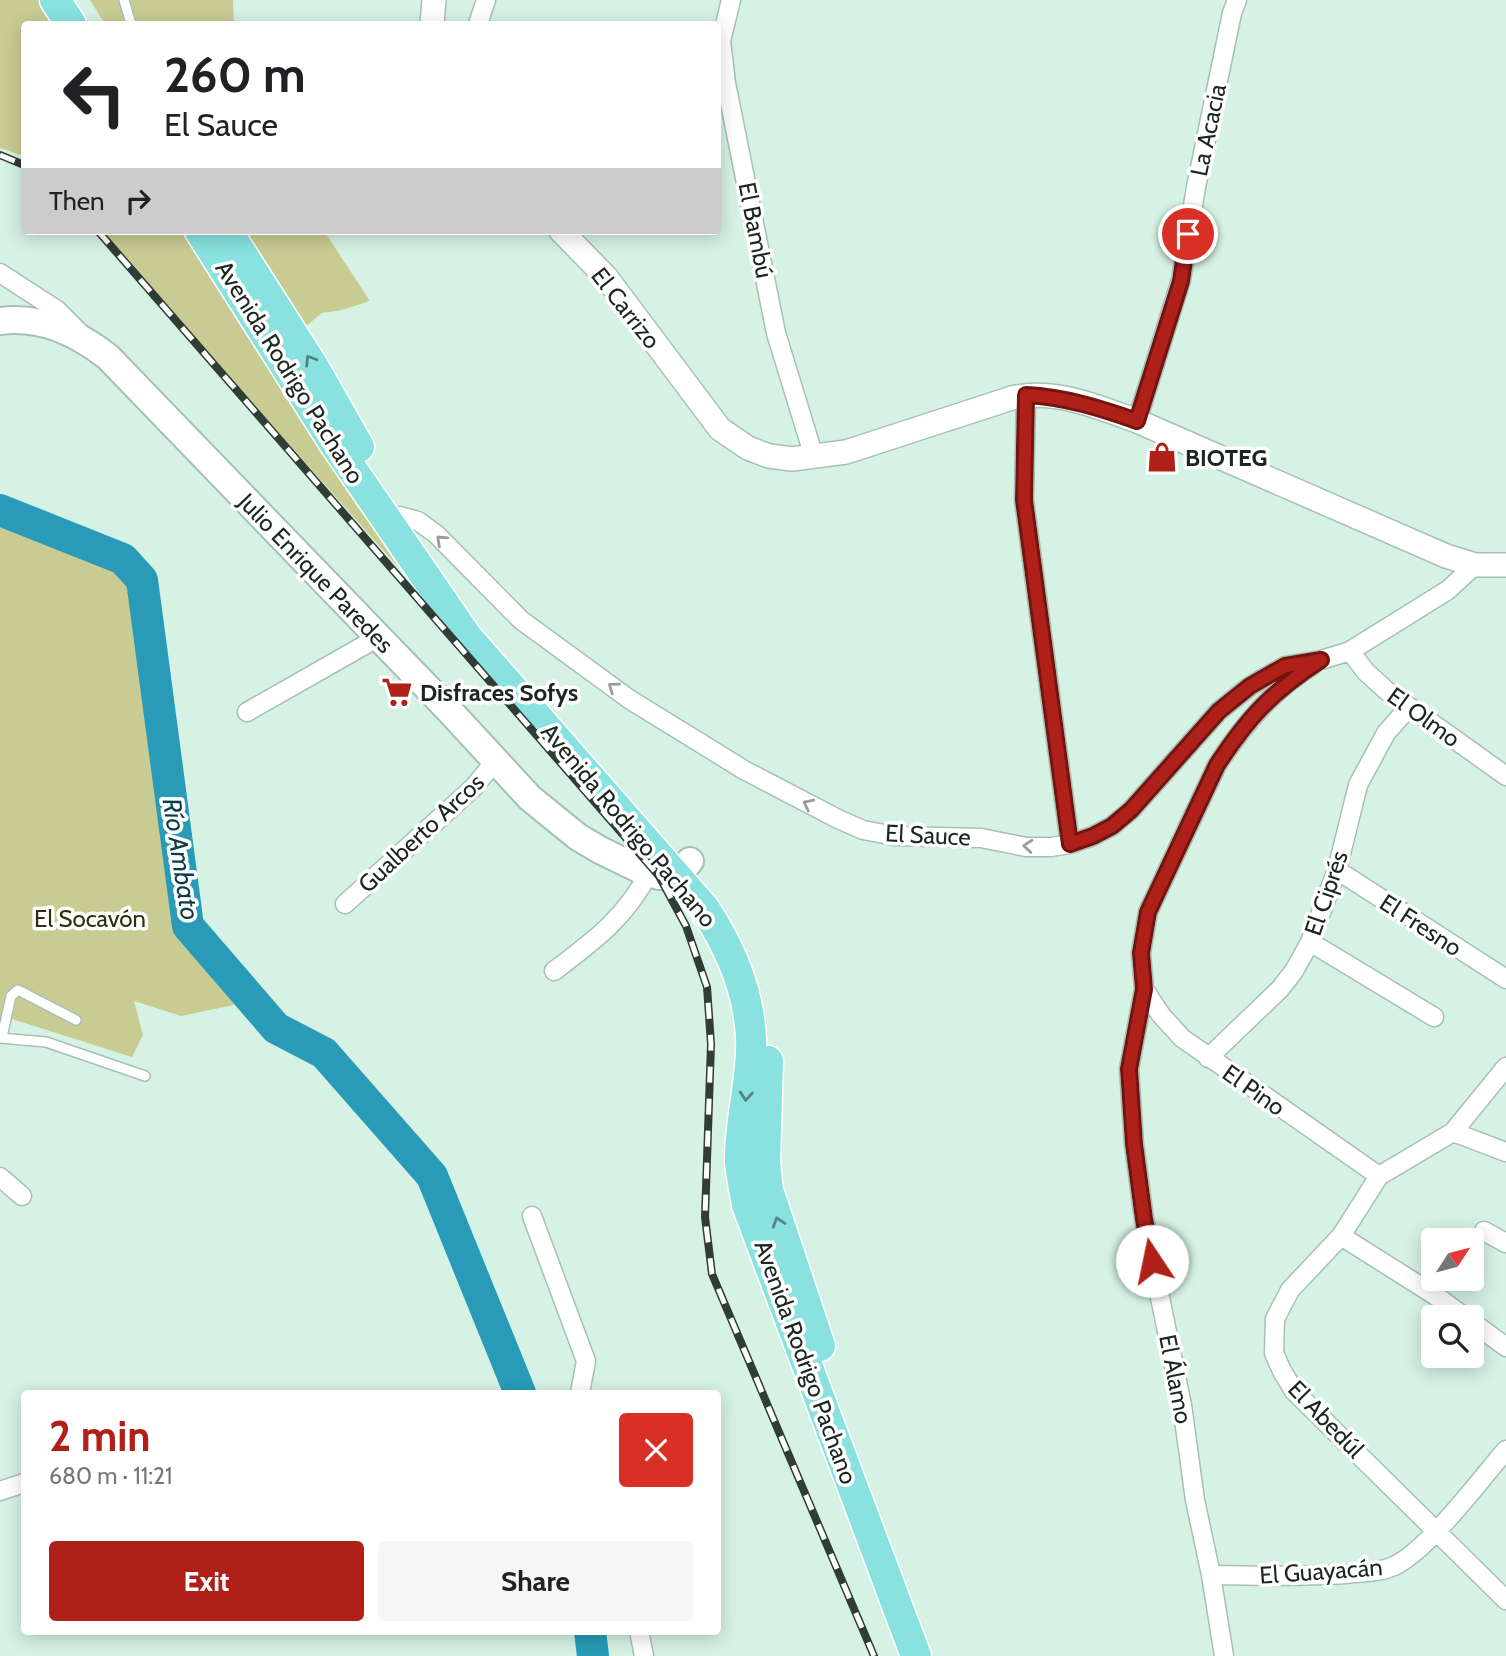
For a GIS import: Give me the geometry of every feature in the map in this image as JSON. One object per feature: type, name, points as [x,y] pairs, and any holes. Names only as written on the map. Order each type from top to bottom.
[{"type":"main road","points":[[55,0],[69,21]]},
{"type":"main road","points":[[74,0],[87,21]]},
{"type":"main road","name":"Avenida Rodrigo Pachano","points":[[203,235],[334,443],[704,908],[722,935],[736,966],[751,1039],[740,1162],[747,1205],[916,1656]]},
{"type":"main road","name":"Avenida Rodrigo Pachano","points":[[230,235],[313,366],[393,519]]},
{"type":"main road","name":"Julio Enrique Paredes","points":[[0,321],[20,320],[61,327],[94,346],[128,378],[530,797],[578,838],[672,870]]},
{"type":"main road","name":"Avenida Rodrigo Pachano","points":[[672,870],[729,908],[745,936],[760,979],[769,1042],[765,1138],[768,1190],[869,1488],[930,1656]]},
{"type":"street","points":[[432,21],[434,0]]},
{"type":"street","points":[[479,21],[486,0]]},
{"type":"street","name":"El Bambú","points":[[721,37],[731,0]]},
{"type":"street","name":"La Acacia","points":[[1137,421],[1181,281],[1196,187],[1237,0]]},
{"type":"street","name":"El Bambú","points":[[721,48],[776,333],[814,457]]},
{"type":"street","name":"El Carrizo","points":[[565,235],[606,277],[720,429],[748,448],[769,456],[792,459],[846,452],[1026,395]]},
{"type":"street","points":[[0,273],[57,310],[94,346]]},
{"type":"street","points":[[1070,844],[1024,500],[1026,395],[1047,396],[1091,405],[1137,421],[1446,556],[1475,565],[1506,565]]},
{"type":"street","name":"El Sauce","points":[[393,519],[418,521],[436,534],[522,620],[629,699],[744,770],[838,819],[863,830],[895,836],[981,838],[1026,846],[1051,847],[1070,844],[1112,826],[1131,810],[1219,711],[1250,686],[1285,666],[1321,660],[1350,651],[1448,590],[1475,565]]},
{"type":"street","points":[[247,712],[377,638]]},
{"type":"street","name":"El Olmo","points":[[1350,651],[1373,680],[1506,776]]},
{"type":"street","name":"El Álamo","points":[[1224,1656],[1195,1500],[1182,1405],[1144,1219],[1134,1144],[1129,1069],[1144,989],[1141,953],[1148,912],[1217,765],[1262,705],[1290,680],[1321,660]]},
{"type":"street","name":"El Ciprés","points":[[1208,1058],[1280,989],[1294,971],[1310,942],[1337,870],[1358,785],[1386,733],[1409,707]]},
{"type":"street","name":"Gualberto Arcos","points":[[345,904],[474,787],[496,760]]},
{"type":"street","points":[[554,971],[590,944],[672,870]]},
{"type":"street","name":"El Fresno","points":[[1337,870],[1506,979]]},
{"type":"street","points":[[1310,942],[1434,1017]]},
{"type":"street","name":"El Pino","points":[[1144,989],[1182,1038],[1379,1176]]},
{"type":"street","points":[[1379,1176],[1453,1132],[1506,1067]]},
{"type":"street","points":[[1453,1132],[1506,1152]]},
{"type":"street","name":"El Abedúl","points":[[1379,1176],[1341,1236],[1290,1290],[1275,1319],[1274,1353],[1294,1391],[1506,1600]]},
{"type":"street","points":[[0,1177],[22,1196]]},
{"type":"street","points":[[532,1216],[586,1361],[581,1390]]},
{"type":"street","points":[[1484,1231],[1506,1243]]},
{"type":"street","points":[[1341,1236],[1448,1305]]},
{"type":"street","points":[[1484,1331],[1506,1348]]},
{"type":"street","name":"El Guayacán","points":[[1211,1575],[1307,1577],[1380,1571],[1405,1559],[1436,1531],[1506,1450]]},
{"type":"street","points":[[0,1491],[21,1484]]},
{"type":"street","points":[[640,1635],[644,1656]]},
{"type":"lane","points":[[124,0],[130,21]]},
{"type":"lane","points":[[76,1020],[18,990],[11,996],[1,1037],[46,1042],[145,1076]]},
{"type":"green space","points":[[0,0],[44,0],[57,21],[21,21],[21,155],[0,148]]},
{"type":"green space","points":[[90,0],[233,0],[234,21],[103,21]]},
{"type":"green space","points":[[104,235],[191,235],[398,567]]},
{"type":"green space","points":[[239,235],[327,235],[370,301],[322,313],[300,331]]},
{"type":"green space","name":"El Socavón","points":[[0,527],[116,566],[134,585],[143,621],[159,762],[183,928],[234,1005],[181,1016],[134,1001],[143,1035],[132,1057],[12,1019],[0,1024]]},
{"type":"waterway","name":"Río Ambato","points":[[0,510],[123,559],[142,580],[188,926],[276,1028],[324,1053],[432,1176],[519,1390]]},
{"type":"waterway","name":"Río Ambato","points":[[590,1635],[593,1656]]},
{"type":"railway","points":[[0,155],[21,164]]},
{"type":"railway","points":[[101,235],[659,876],[686,926],[707,987],[711,1044],[705,1217],[712,1274],[874,1656]]},
{"type":"place","name":"BIOTEG","points":[[1162,457]]},
{"type":"place","name":"Disfraces Sofys","points":[[397,692]]},
{"type":"route","points":[[1152,1261],[1134,1144],[1129,1069],[1144,989],[1141,953],[1148,912],[1217,765],[1231,744],[1262,705],[1290,680],[1321,660],[1285,666],[1250,686],[1219,711],[1131,810],[1112,826],[1070,844],[1024,500],[1026,395],[1047,396],[1091,405],[1137,421],[1181,281],[1188,234]]}]
